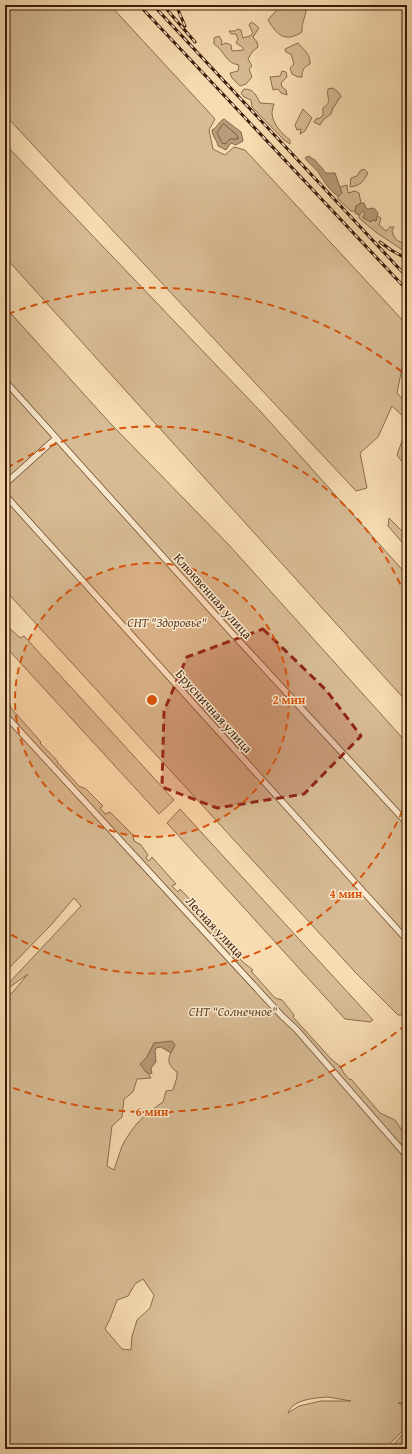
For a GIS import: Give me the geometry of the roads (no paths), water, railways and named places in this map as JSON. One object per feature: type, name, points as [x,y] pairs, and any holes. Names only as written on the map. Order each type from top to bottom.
[{"type":"street","name":"Клюквенная улица","points":[[5,381],[229,630],[407,823]]},
{"type":"street","points":[[5,484],[56,438]]},
{"type":"street","name":"Брусничная улица","points":[[5,495],[407,940]]},
{"type":"street","name":"Лесная улица","points":[[5,715],[282,1016],[296,1029],[407,1156]]},
{"type":"water","points":[[224,119],[241,132],[243,141],[236,145],[231,143],[226,150],[218,146],[212,130]]},
{"type":"water","points":[[308,156],[315,160],[326,173],[335,173],[342,193],[338,196],[330,189],[305,158]]},
{"type":"water","points":[[364,203],[368,209],[374,208],[378,213],[376,221],[373,220],[371,222],[363,218],[365,213],[363,211],[359,215],[355,213],[356,206]]},
{"type":"water","points":[[172,1041],[175,1045],[171,1053],[161,1047],[156,1048],[156,1062],[151,1068],[152,1073],[149,1074],[145,1071],[140,1064],[147,1057],[154,1043]]},
{"type":"railway","points":[[139,5],[407,290]]},
{"type":"railway","points":[[153,5],[407,277]]},
{"type":"railway","points":[[163,5],[195,42]]},
{"type":"railway","points":[[176,5],[185,26]]},
{"type":"railway","points":[[380,242],[407,259]]},
{"type":"park label","name":"СНТ \"Здоровье\"","points":[[167,622]]},
{"type":"park label","name":"СНТ \"Солнечное\"","points":[[233,1011]]}]
